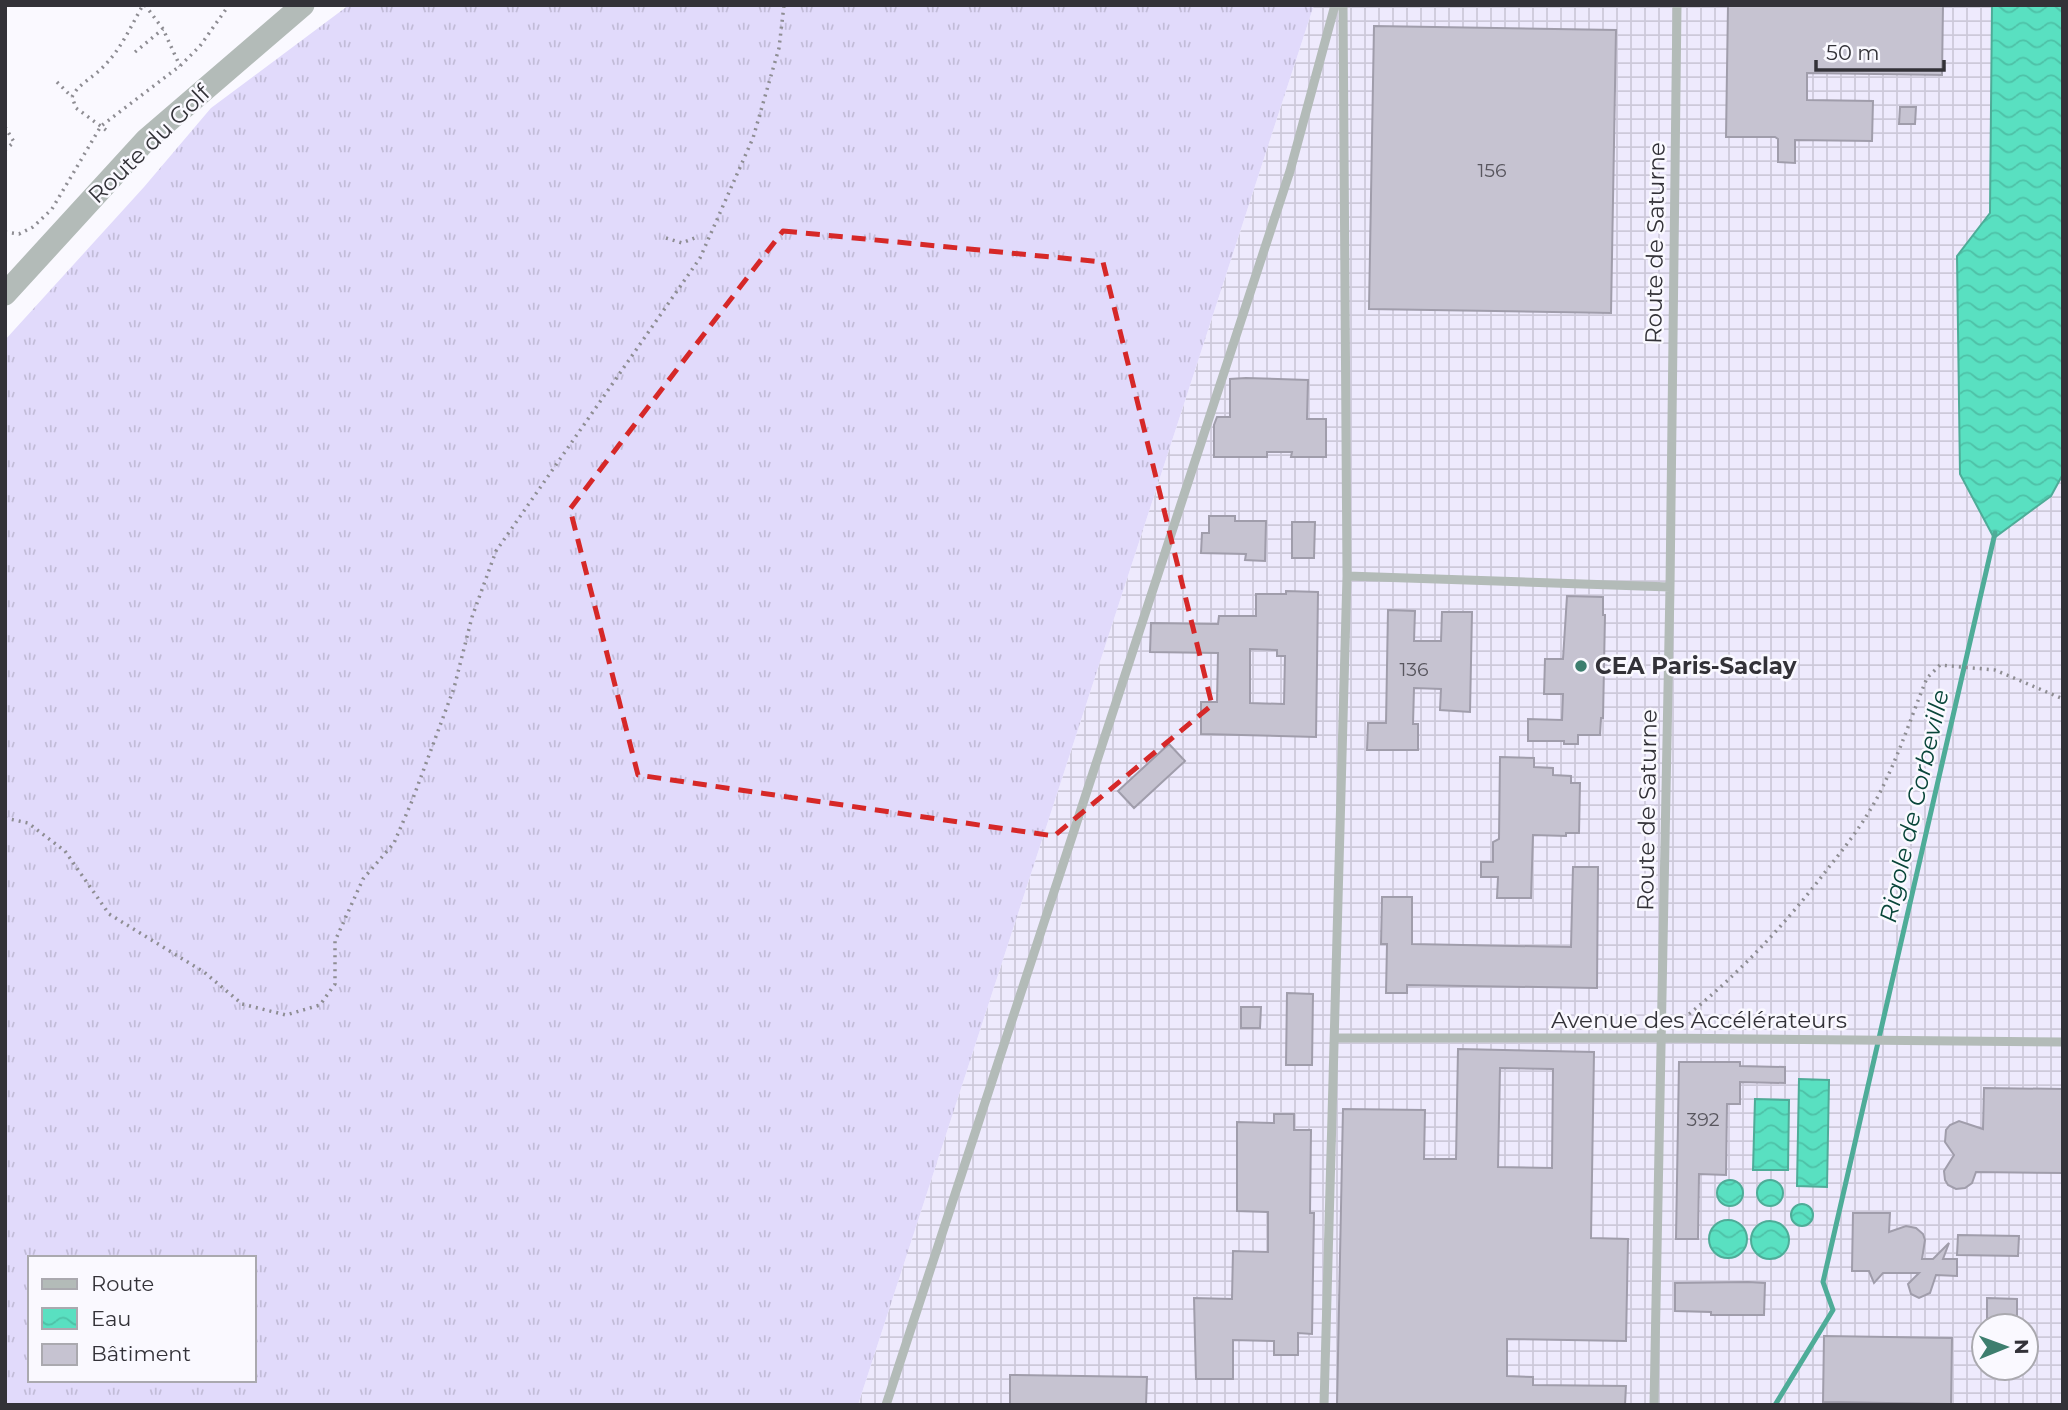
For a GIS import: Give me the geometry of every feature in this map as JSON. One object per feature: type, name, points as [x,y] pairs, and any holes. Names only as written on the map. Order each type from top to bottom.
[{"type":"street","name":"Route du Golf","points":[[5,294],[146,140],[303,5]]},
{"type":"lane","points":[[886,1405],[1286,185],[1335,5]]},
{"type":"lane","points":[[1324,1405],[1347,576],[1343,5]]},
{"type":"lane","name":"Route de Saturne","points":[[1654,1405],[1678,5]]},
{"type":"lane","points":[[1347,576],[1670,587]]},
{"type":"lane","name":"Avenue des Accélérateurs","points":[[1335,1038],[2063,1042]]},
{"type":"path","points":[[72,97],[77,88],[106,65],[144,5],[163,29],[180,66]]},
{"type":"path","points":[[5,232],[19,234],[33,227],[52,209],[101,126],[180,66],[200,46],[229,5]]},
{"type":"path","points":[[5,818],[28,823],[65,852],[109,914],[204,972],[242,1004],[286,1015],[320,1005],[334,984],[335,941],[363,879],[394,843],[412,800],[454,688],[472,617],[496,551],[700,258],[753,138],[779,48],[784,5]]},
{"type":"path","points":[[135,52],[163,29]]},
{"type":"path","points":[[57,82],[72,97],[76,108],[106,130]]},
{"type":"path","points":[[5,127],[15,142],[5,149]]},
{"type":"path","points":[[666,238],[682,243],[697,237]]},
{"type":"path","points":[[1689,1014],[1755,954],[1806,897],[1854,835],[1885,783],[1927,678],[1940,665],[1995,670],[2063,699]]},
{"type":"highlighted area","points":[[783,231],[1103,262],[1212,705],[1054,836],[638,775],[570,509]]},
{"type":"shaded area","name":"CEA Paris-Saclay","points":[[1314,5],[2063,5],[2063,1405],[858,1405]]},
{"type":"green space","points":[[349,5],[1314,5],[858,1405],[5,1405],[5,340],[144,187],[211,108]]},
{"type":"water","points":[[1992,5],[2063,5],[2063,474],[2051,496],[1994,538],[1960,474],[1957,256],[1990,213]]},
{"type":"water","points":[[1799,1079],[1829,1080],[1827,1187],[1797,1186]]},
{"type":"water","points":[[1755,1099],[1789,1100],[1788,1170],[1753,1170]]},
{"type":"water","points":[[1730,1180],[1739,1184],[1743,1193],[1739,1202],[1730,1206],[1721,1202],[1717,1193],[1721,1184]]},
{"type":"water","points":[[1770,1180],[1779,1184],[1783,1193],[1779,1202],[1770,1206],[1761,1202],[1757,1193],[1761,1184]]},
{"type":"water","points":[[1802,1204],[1810,1207],[1813,1215],[1810,1223],[1802,1226],[1794,1223],[1791,1215],[1794,1207]]},
{"type":"water","points":[[1728,1220],[1741,1226],[1747,1239],[1741,1252],[1728,1258],[1715,1252],[1709,1239],[1715,1226]]},
{"type":"water","points":[[1770,1221],[1783,1227],[1789,1240],[1783,1253],[1770,1259],[1757,1253],[1751,1240],[1757,1227]]},
{"type":"building","points":[[1728,5],[1943,5],[1942,75],[1807,73],[1807,100],[1873,101],[1872,141],[1795,140],[1795,163],[1778,162],[1778,139],[1775,137],[1726,137]]},
{"type":"building","points":[[1374,26],[1616,30],[1611,313],[1369,309]]},
{"type":"building","points":[[1900,107],[1916,107],[1915,124],[1899,124]]},
{"type":"building","points":[[1230,379],[1308,380],[1307,419],[1326,419],[1326,457],[1291,457],[1292,452],[1267,452],[1267,457],[1214,457],[1214,425],[1217,417],[1230,417]]},
{"type":"building","points":[[1209,516],[1235,516],[1235,521],[1266,521],[1265,561],[1245,560],[1246,554],[1201,553],[1202,533],[1209,533]]},
{"type":"building","points":[[1292,522],[1315,522],[1314,558],[1292,558]]},
{"type":"building","points":[[1286,591],[1318,592],[1316,737],[1201,734],[1201,702],[1217,702],[1218,653],[1150,652],[1151,623],[1218,624],[1219,616],[1256,616],[1256,594],[1286,594]],"holes":[[[1250,649],[1277,650],[1277,656],[1285,656],[1284,704],[1250,703]]]},
{"type":"building","points":[[1567,596],[1603,597],[1603,718],[1600,735],[1578,735],[1578,744],[1564,744],[1564,741],[1528,741],[1528,719],[1562,720],[1563,694],[1544,694],[1545,659],[1563,659]]},
{"type":"building","points":[[1388,610],[1415,611],[1414,641],[1441,641],[1442,612],[1472,612],[1470,712],[1440,710],[1441,689],[1414,688],[1413,724],[1418,724],[1418,750],[1367,750],[1368,723],[1386,723]]},
{"type":"building","points":[[1169,744],[1185,761],[1134,808],[1118,791]]},
{"type":"building","points":[[1500,757],[1534,758],[1534,767],[1553,768],[1553,775],[1571,776],[1571,783],[1580,783],[1579,833],[1566,833],[1566,836],[1533,835],[1531,898],[1497,898],[1498,877],[1481,877],[1481,862],[1493,862],[1493,842],[1499,839]]},
{"type":"building","points":[[1573,867],[1598,867],[1597,988],[1407,985],[1407,993],[1386,993],[1387,944],[1381,944],[1382,897],[1412,897],[1412,944],[1571,947]]},
{"type":"building","points":[[1287,993],[1313,994],[1312,1065],[1286,1065]]},
{"type":"building","points":[[1241,1007],[1261,1007],[1260,1028],[1241,1028]]},
{"type":"building","points":[[1458,1049],[1594,1052],[1591,1238],[1628,1239],[1626,1341],[1507,1339],[1507,1376],[1533,1377],[1533,1385],[1626,1386],[1625,1405],[1337,1405],[1343,1109],[1425,1110],[1424,1159],[1456,1159]],"holes":[[[1500,1068],[1553,1069],[1552,1168],[1498,1167]]]},
{"type":"building","points":[[1679,1062],[1740,1062],[1740,1066],[1785,1067],[1785,1083],[1740,1082],[1740,1104],[1727,1104],[1726,1175],[1699,1174],[1698,1239],[1676,1239]]},
{"type":"building","points":[[1984,1088],[2063,1089],[2063,1173],[1976,1172],[1972,1183],[1965,1188],[1956,1189],[1948,1185],[1944,1171],[1954,1155],[1945,1142],[1946,1130],[1959,1121],[1983,1129]]},
{"type":"building","points":[[1274,1114],[1294,1114],[1294,1130],[1311,1130],[1310,1213],[1314,1213],[1312,1334],[1298,1333],[1298,1355],[1274,1355],[1274,1341],[1233,1340],[1233,1379],[1196,1379],[1194,1298],[1232,1299],[1233,1251],[1268,1252],[1268,1212],[1237,1211],[1237,1122],[1274,1123]]},
{"type":"building","points":[[1853,1213],[1890,1213],[1889,1232],[1906,1226],[1916,1228],[1925,1240],[1922,1259],[1933,1259],[1949,1243],[1943,1259],[1957,1259],[1957,1276],[1936,1275],[1930,1293],[1919,1298],[1911,1294],[1908,1284],[1919,1273],[1883,1273],[1874,1283],[1869,1271],[1852,1271]]},
{"type":"building","points":[[1958,1235],[2019,1236],[2018,1256],[1957,1255]]},
{"type":"building","points":[[1675,1283],[1765,1283],[1764,1315],[1711,1315],[1711,1312],[1675,1311]]},
{"type":"building","points":[[1987,1298],[2017,1299],[2017,1312],[1987,1312]]},
{"type":"building","points":[[1824,1336],[1952,1338],[1951,1404],[1823,1402]]},
{"type":"building","points":[[1010,1375],[1147,1377],[1146,1405],[1010,1405]]},
{"type":"waterway","name":"Rigole de Corbeville","points":[[1775,1405],[1833,1310],[1823,1282],[1995,533]]},
{"type":"place","name":"CEA Paris-Saclay","points":[[1581,666]]}]
